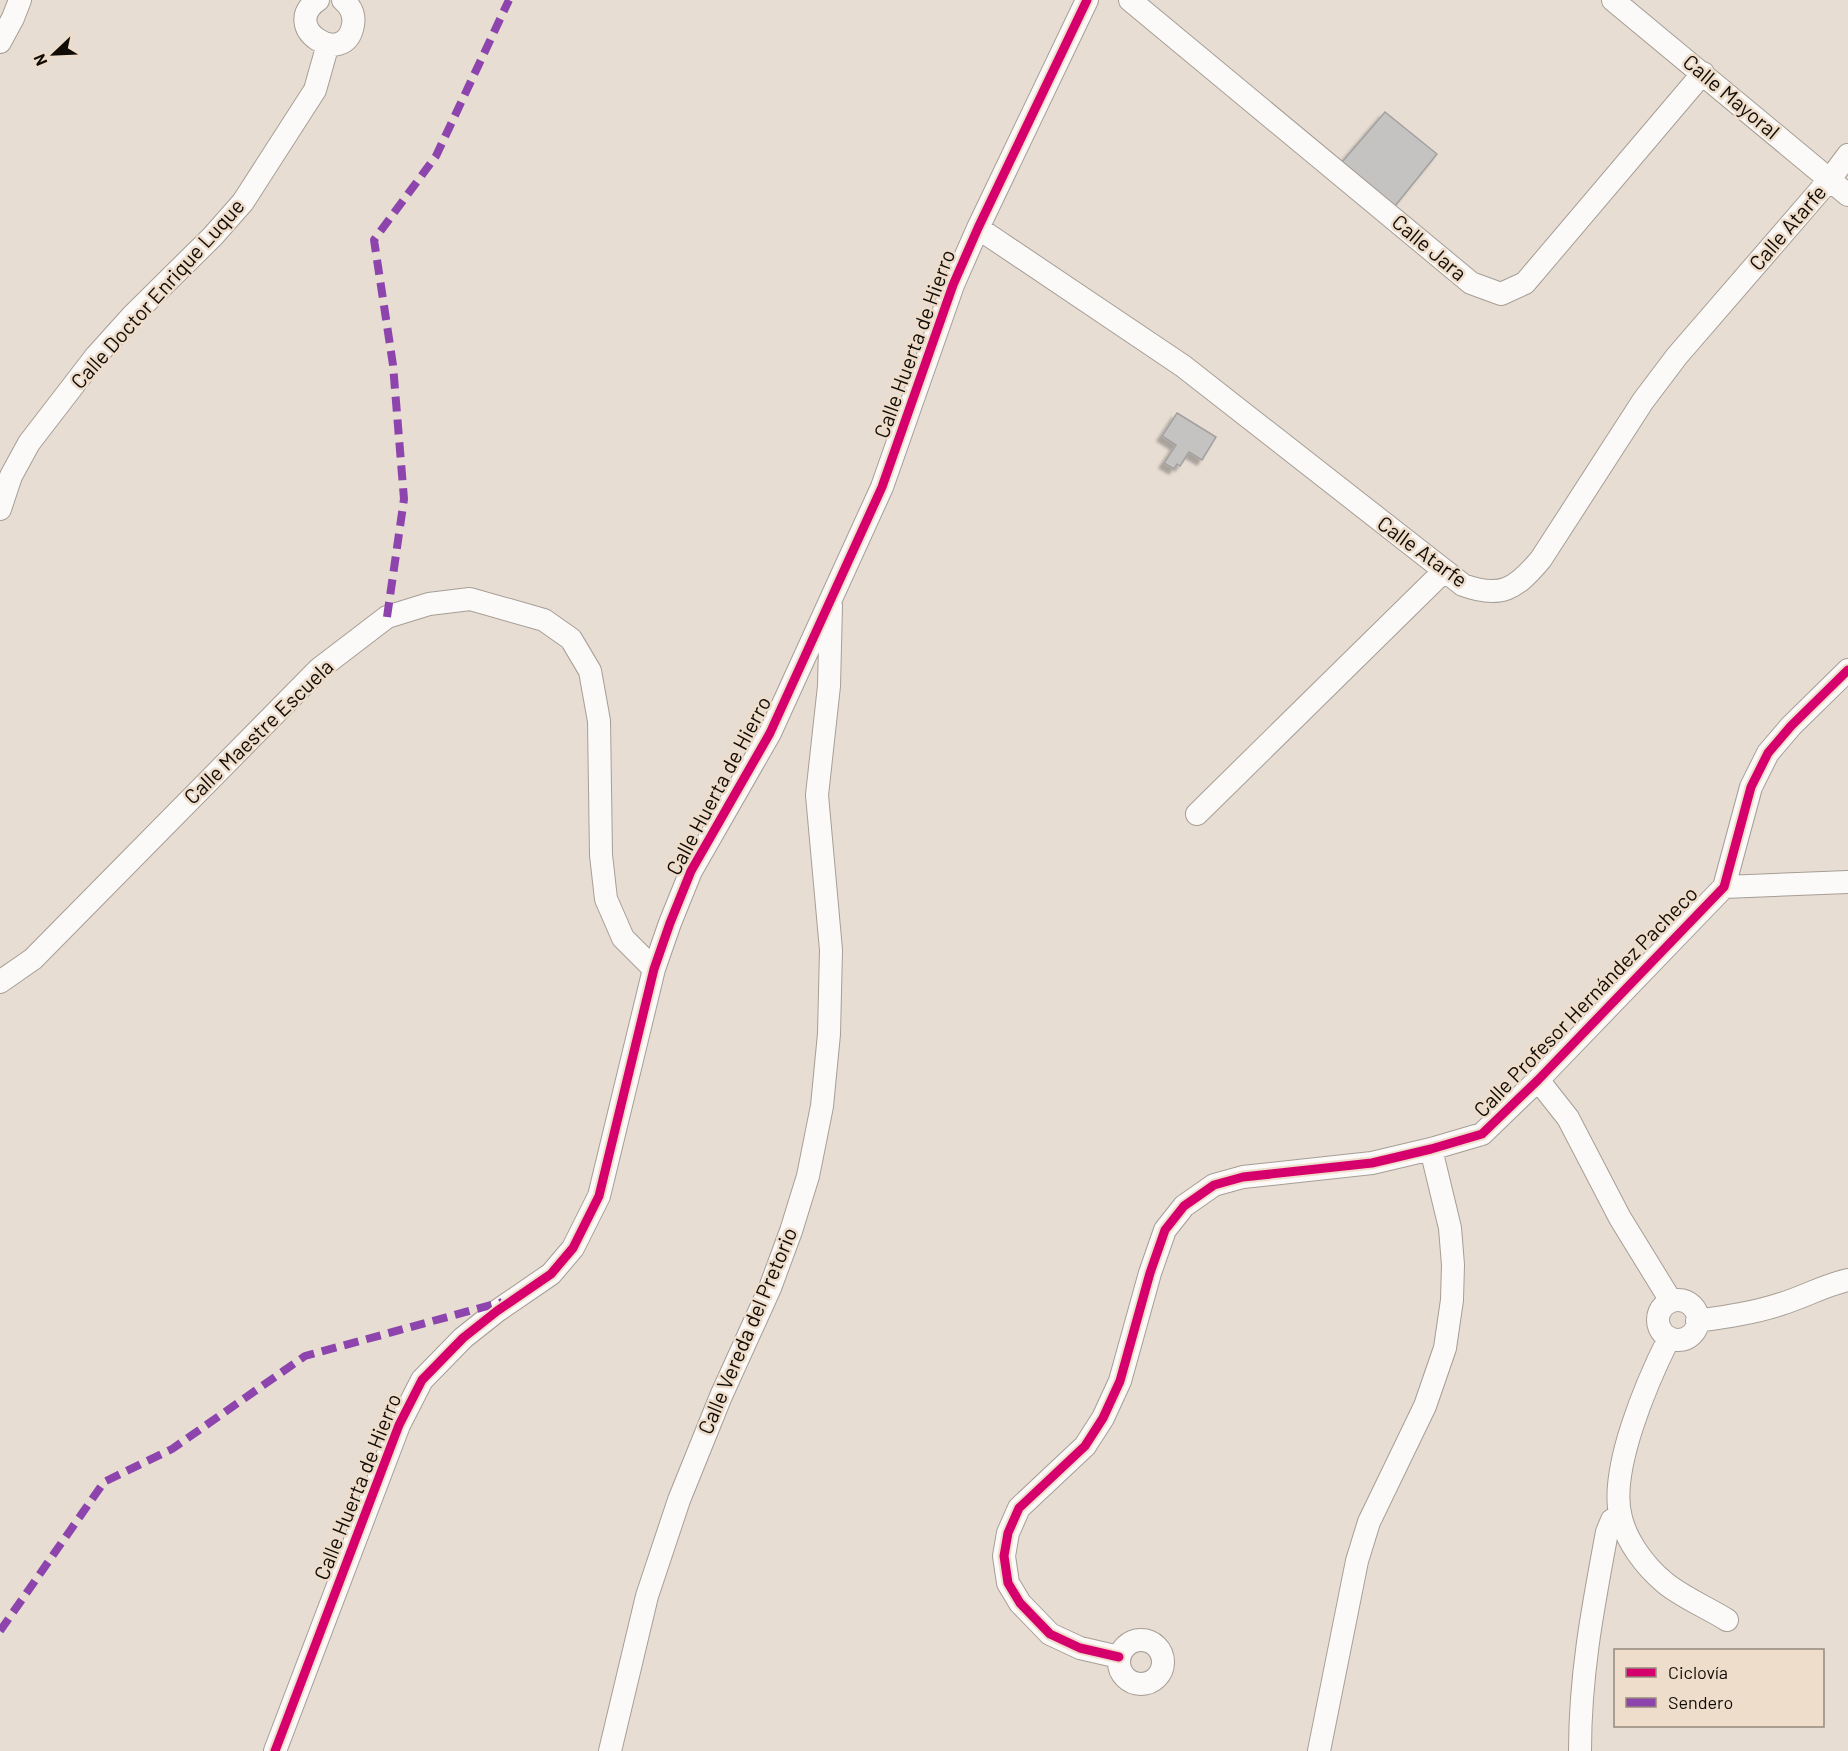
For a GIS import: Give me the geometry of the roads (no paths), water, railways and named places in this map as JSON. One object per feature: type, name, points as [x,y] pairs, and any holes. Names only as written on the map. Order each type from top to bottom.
[{"type":"street","points":[[0,42],[20,0]]},
{"type":"street","points":[[318,0],[309,9],[306,24],[314,38],[328,44],[343,41],[353,28],[353,13],[343,0]]},
{"type":"street","name":"Calle Huerta de Hierro","points":[[275,1751],[399,1425],[422,1380],[463,1338],[497,1311],[551,1274],[573,1248],[599,1196],[654,969],[691,871],[770,734],[882,487],[953,285],[1087,0]]},
{"type":"street","name":"Calle Jara","points":[[1130,0],[1471,284],[1500,294],[1525,283],[1703,73]]},
{"type":"street","name":"Calle Mayoral","points":[[1612,0],[1848,195]]},
{"type":"street","name":"Calle Doctor Enrique Luque","points":[[0,509],[11,476],[29,443],[96,356],[243,202],[315,90],[328,44]]},
{"type":"street","name":"Calle Atarfe","points":[[978,228],[1183,366],[1462,585],[1481,592],[1497,592],[1514,586],[1541,559],[1643,401],[1677,356],[1830,179],[1848,155]]},
{"type":"street","points":[[1197,814],[1444,571]]},
{"type":"street","name":"Calle Vereda del Pretorio","points":[[610,1751],[647,1596],[679,1500],[721,1396],[770,1288],[791,1231],[808,1176],[822,1106],[829,1034],[831,950],[817,795],[830,686],[831,597]]},
{"type":"street","name":"Calle Maestre Escuela","points":[[0,981],[33,959],[319,669],[387,617],[429,604],[470,599],[544,620],[571,639],[590,671],[599,721],[601,855],[606,899],[623,938],[654,969]]},
{"type":"street","name":"Calle Profesor Hernández Pacheco","points":[[1119,1657],[1080,1648],[1050,1634],[1020,1603],[1008,1583],[1004,1556],[1008,1533],[1018,1508],[1085,1446],[1103,1418],[1120,1381],[1150,1273],[1165,1230],[1185,1206],[1214,1185],[1243,1177],[1372,1163],[1482,1134],[1538,1080],[1724,887],[1751,787],[1768,753],[1791,726],[1848,669]]},
{"type":"street","points":[[798,672],[812,671],[821,676],[830,686]]},
{"type":"street","points":[[1724,887],[1848,882]]},
{"type":"street","points":[[1538,1080],[1568,1118],[1620,1218],[1671,1301]]},
{"type":"street","points":[[1319,1751],[1360,1551],[1369,1522],[1425,1406],[1445,1348],[1454,1265],[1450,1228],[1431,1149]]},
{"type":"street","points":[[1698,1321],[1739,1315],[1781,1305],[1848,1280]]},
{"type":"street","points":[[1679,1300],[1687,1302],[1697,1313],[1698,1321],[1696,1329],[1684,1339],[1669,1338],[1659,1326],[1658,1318],[1660,1311],[1671,1301],[1679,1300]]},
{"type":"street","points":[[1669,1338],[1643,1396],[1622,1463],[1619,1488],[1620,1516],[1636,1551],[1664,1582],[1727,1620]]},
{"type":"street","points":[[1580,1751],[1583,1672],[1601,1565],[1607,1532],[1612,1520],[1620,1516]]},
{"type":"street","points":[[1601,1565],[1625,1553],[1636,1551]]},
{"type":"street","points":[[616,1723],[621,1751]]}]
